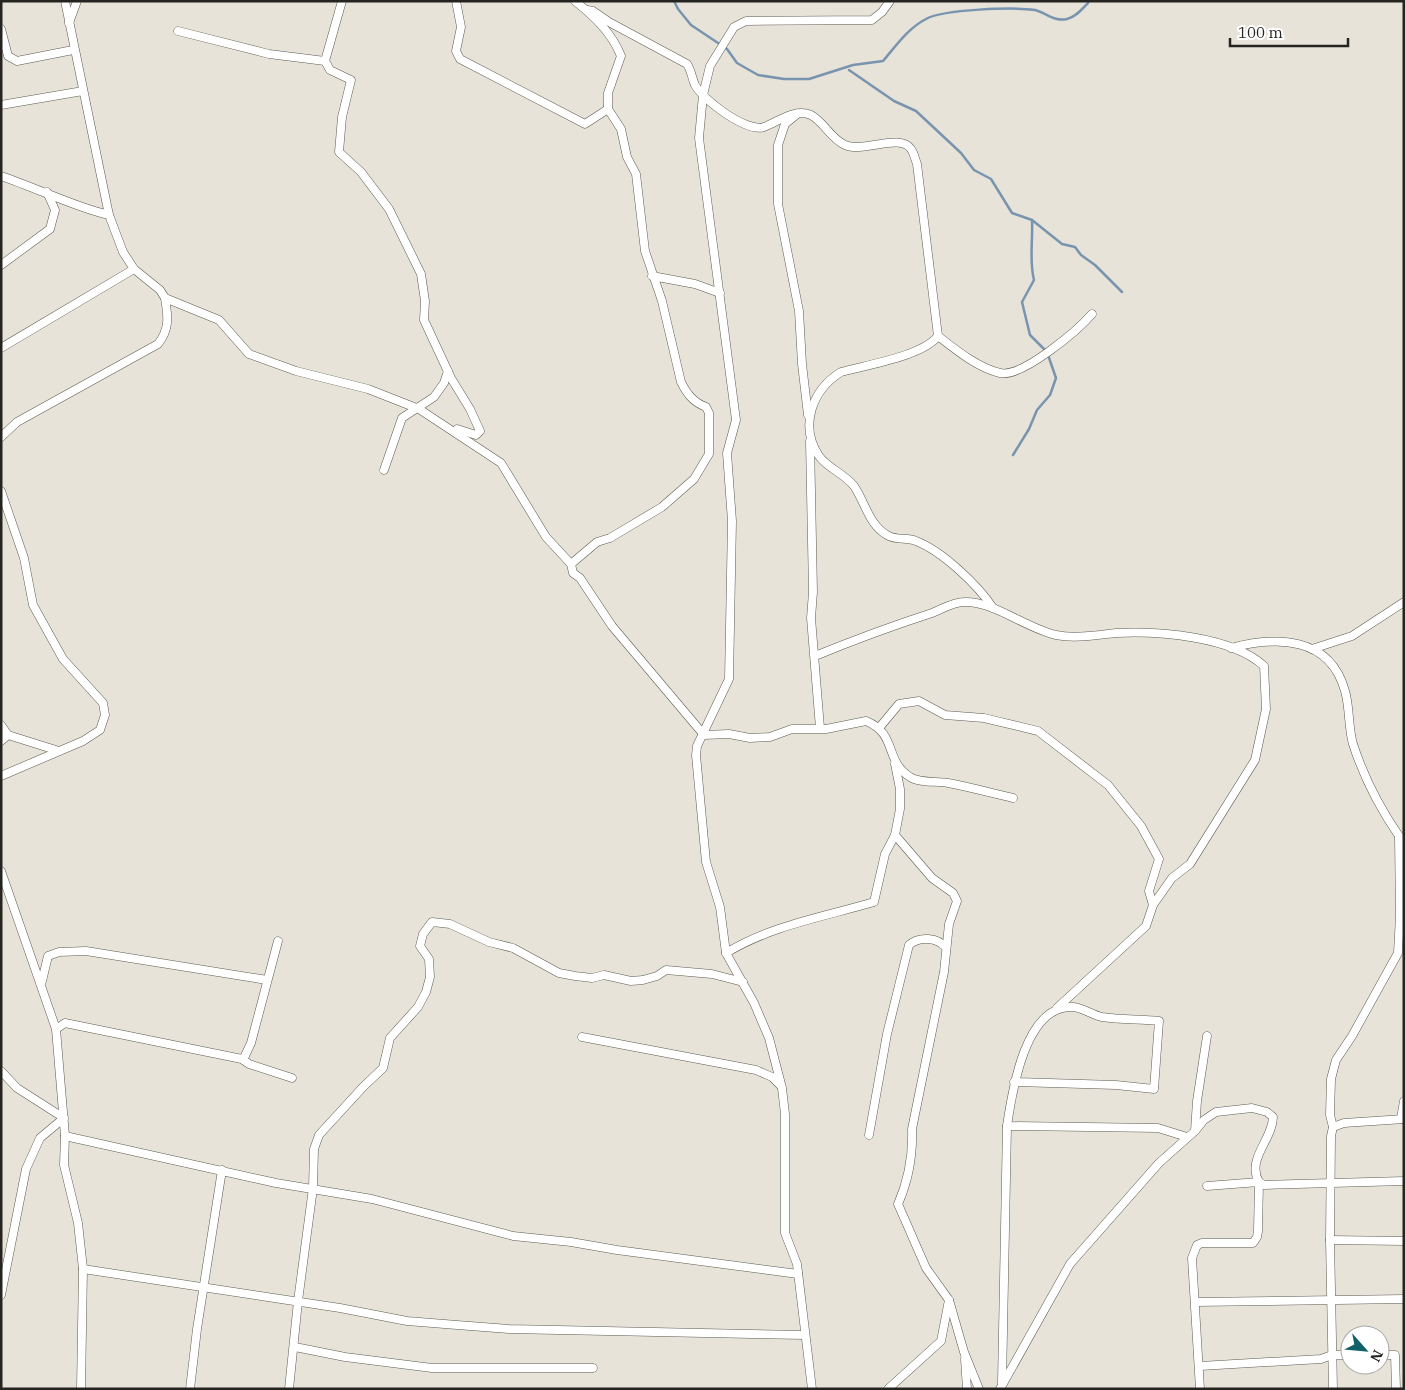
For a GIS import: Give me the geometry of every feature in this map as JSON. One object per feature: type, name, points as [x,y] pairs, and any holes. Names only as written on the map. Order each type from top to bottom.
[{"type":"street","points":[[1,437],[17,422],[158,344],[165,336],[169,323],[165,298],[160,290],[134,269],[123,252],[109,215],[73,50],[65,1]]},
{"type":"street","points":[[68,24],[77,1]]},
{"type":"street","points":[[342,1],[325,61],[330,70],[351,80],[342,117],[339,152],[361,172],[388,209],[421,274],[425,301],[424,320],[480,430],[476,435],[448,426]]},
{"type":"street","points":[[456,1],[460,27],[456,51],[460,59],[585,124],[608,109]]},
{"type":"street","points":[[571,564],[597,542],[610,538],[674,498],[682,488],[694,479],[709,454],[709,413],[706,407],[695,403],[686,393],[681,382],[662,301],[645,251],[636,174],[627,157],[621,129],[608,109],[608,93],[620,56],[613,38],[587,10],[575,1]]},
{"type":"street","points":[[812,1389],[797,1264],[785,1232],[785,1114],[782,1088],[769,1038],[743,982],[726,953],[720,907],[706,862],[699,795],[697,746],[704,735],[729,679],[732,521],[727,453],[736,420],[699,138],[703,95],[710,66],[734,28],[746,21],[872,20],[882,12],[890,1]]},
{"type":"street","points":[[587,10],[593,11],[687,64],[695,84],[703,95],[730,116],[754,129],[763,128],[779,119],[798,114],[811,116],[845,145],[857,148],[891,143],[903,144],[911,149],[917,164],[938,336],[958,352],[1002,374],[1013,372],[1063,342],[1092,314]]},
{"type":"street","points":[[1,29],[8,56],[17,61],[73,50]]},
{"type":"street","points":[[178,31],[269,54],[325,61]]},
{"type":"street","points":[[1,105],[82,91]]},
{"type":"street","points":[[798,114],[785,124],[778,145],[778,195],[799,311],[802,364],[810,434],[813,592],[811,618],[820,728]]},
{"type":"street","points":[[1,176],[47,192],[94,212],[109,215]]},
{"type":"street","points":[[1,265],[50,229],[55,210],[47,192]]},
{"type":"street","points":[[1,348],[134,269]]},
{"type":"street","points":[[652,276],[695,284],[720,293]]},
{"type":"street","points":[[165,298],[219,320],[249,354],[296,371],[368,389],[419,409],[448,426],[500,463],[546,537],[571,564],[573,573],[580,578],[612,626],[704,735]]},
{"type":"street","points":[[808,415],[821,388],[836,375],[919,349],[932,343],[938,336]]},
{"type":"street","points":[[384,470],[402,418],[411,410],[419,409],[434,397],[444,383],[448,370]]},
{"type":"street","points":[[810,434],[820,457],[852,484],[865,504],[871,520],[887,536],[915,540],[933,550],[970,580],[993,608]]},
{"type":"street","points":[[1,491],[24,558],[32,605],[63,659],[103,703],[105,716],[100,730],[83,741],[1,776]]},
{"type":"street","points":[[815,656],[873,632],[952,604],[963,602],[993,608],[1020,623],[1056,635],[1165,633],[1190,636],[1249,654],[1264,666],[1266,709],[1255,760],[1190,864],[1172,878],[1153,905],[1146,926],[1056,1010],[1046,1015],[1037,1026],[1014,1082],[1007,1126],[1001,1386]]},
{"type":"street","points":[[1312,649],[1352,636],[1404,602]]},
{"type":"street","points":[[1231,648],[1258,641],[1291,641],[1312,649],[1329,660],[1338,674],[1349,706],[1352,742],[1375,800],[1404,845]]},
{"type":"street","points":[[879,728],[899,704],[914,701],[926,703],[945,715],[984,718],[1038,731],[1108,785],[1145,832],[1159,859],[1149,891],[1153,905]]},
{"type":"street","points":[[704,735],[729,734],[750,738],[758,736],[770,737],[792,729],[820,728],[866,721],[879,728],[890,742],[898,774],[900,802],[894,835],[885,854],[874,902],[778,927],[750,938],[726,953]]},
{"type":"street","points":[[1,726],[3,737],[60,751]]},
{"type":"street","points":[[894,763],[911,778],[955,784],[1013,798]]},
{"type":"street","points":[[894,835],[932,878],[953,893],[957,901],[949,924],[938,1004],[912,1129],[912,1151],[907,1184],[898,1204],[926,1268],[949,1300],[964,1352],[979,1389]]},
{"type":"street","points":[[1333,1389],[1330,1240],[1331,1136],[1333,1127],[1330,1115],[1331,1078],[1336,1060],[1398,953],[1400,916],[1399,836]]},
{"type":"street","points":[[1,871],[56,1029],[64,1118],[64,1165],[78,1223],[83,1269],[80,1389]]},
{"type":"street","points":[[289,1389],[313,1188],[314,1148],[319,1135],[363,1087],[384,1068],[390,1038],[418,1006],[426,992],[430,976],[429,959],[420,946],[423,934],[432,922],[450,924],[489,942],[513,948],[559,973],[574,976],[592,978],[604,975],[631,981],[657,976],[666,970],[698,975],[712,974],[743,982]]},
{"type":"street","points":[[869,1135],[887,1034],[908,945],[913,941],[924,939],[943,944],[946,948]]},
{"type":"street","points":[[243,1060],[251,1043],[278,940]]},
{"type":"street","points":[[42,985],[43,970],[48,956],[59,952],[86,951],[267,980]]},
{"type":"street","points":[[1014,1082],[1116,1085],[1154,1089],[1159,1021],[1108,1018],[1074,1007],[1056,1010]]},
{"type":"street","points":[[56,1029],[65,1023],[97,1028],[243,1060],[249,1064],[292,1078]]},
{"type":"street","points":[[1195,1131],[1197,1101],[1207,1036]]},
{"type":"street","points":[[582,1038],[756,1070],[772,1077],[782,1088]]},
{"type":"street","points":[[1,1071],[17,1088],[64,1118]]},
{"type":"street","points":[[1333,1127],[1344,1123],[1402,1119],[1404,1101]]},
{"type":"street","points":[[1001,1386],[1070,1264],[1159,1162],[1195,1131],[1204,1120],[1216,1112],[1252,1108],[1267,1112],[1273,1117],[1273,1125],[1255,1170],[1259,1182],[1258,1237],[1253,1243],[1202,1243],[1194,1250],[1192,1258],[1200,1389]]},
{"type":"street","points":[[1,1295],[26,1170],[40,1138],[64,1118]]},
{"type":"street","points":[[1007,1126],[1158,1128],[1187,1138]]},
{"type":"street","points":[[65,1136],[276,1183],[390,1203],[513,1236],[571,1242],[617,1250],[798,1274]]},
{"type":"street","points":[[190,1389],[196,1329],[222,1170]]},
{"type":"street","points":[[1207,1186],[1259,1182],[1264,1185],[1404,1181]]},
{"type":"street","points":[[1330,1240],[1404,1241]]},
{"type":"street","points":[[83,1269],[298,1301],[407,1321],[509,1328],[805,1335]]},
{"type":"street","points":[[1195,1302],[1404,1299]]},
{"type":"street","points":[[888,1389],[940,1341],[949,1300]]},
{"type":"street","points":[[295,1346],[345,1358],[424,1367],[592,1368]]},
{"type":"street","points":[[964,1352],[967,1389]]},
{"type":"street","points":[[1390,1354],[1404,1355]]},
{"type":"street","points":[[1395,1354],[1396,1389]]},
{"type":"street","points":[[1200,1366],[1321,1359],[1332,1355],[1340,1355]]},
{"type":"waterway","points":[[674,1],[691,25],[727,49],[737,63],[758,75],[784,79],[809,79],[853,65],[883,61],[913,28],[926,19],[935,16],[963,11],[1025,9],[1039,11],[1062,20],[1073,16],[1088,3]]},
{"type":"waterway","points":[[849,70],[894,101],[916,111],[961,153],[974,170],[991,179],[1012,213],[1032,220],[1062,244],[1075,247],[1081,255],[1095,265],[1122,292]]},
{"type":"waterway","points":[[1013,455],[1029,429],[1037,410],[1050,395],[1056,378],[1047,352],[1030,335],[1022,302],[1034,280],[1031,258],[1032,220]]}]
